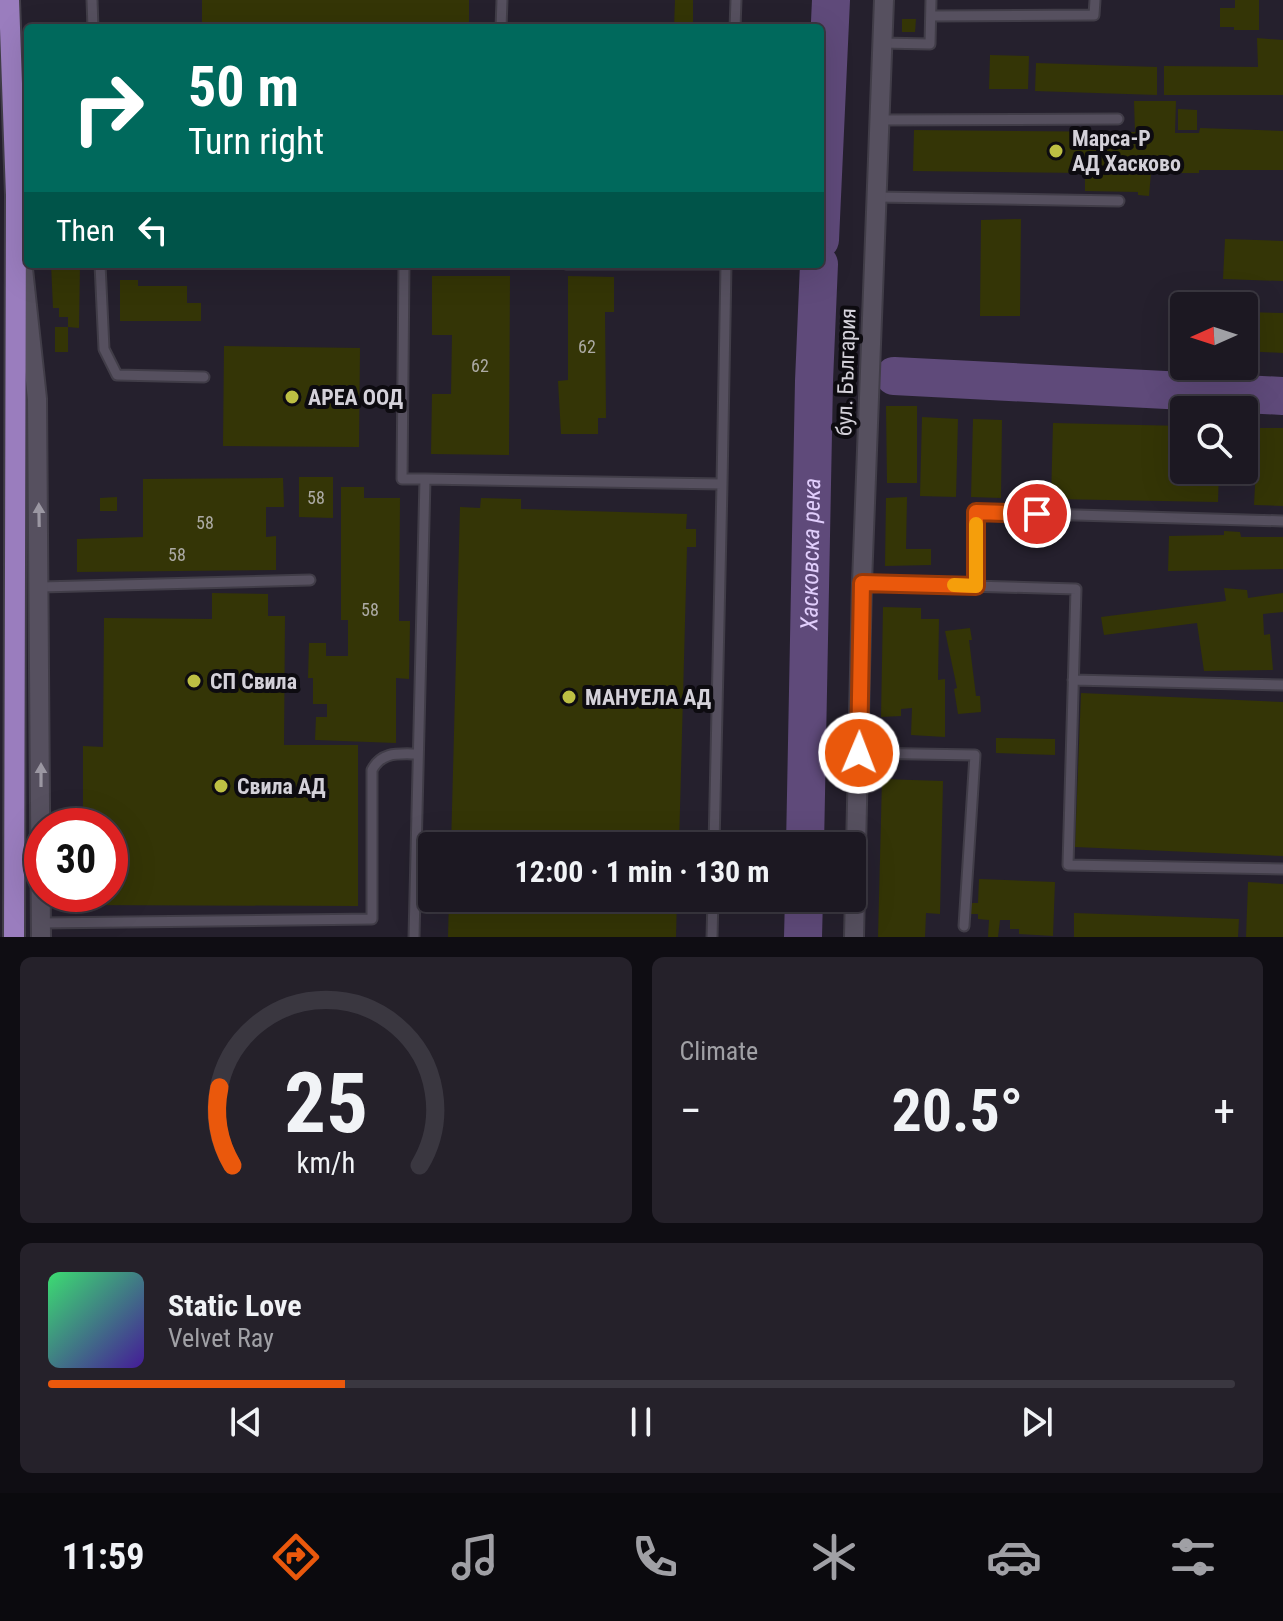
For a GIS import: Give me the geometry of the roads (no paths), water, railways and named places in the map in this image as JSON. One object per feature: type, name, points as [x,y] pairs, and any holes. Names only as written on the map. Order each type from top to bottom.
[{"type":"main road","points":[[9,0],[16,195],[14,937]]},
{"type":"street","name":"бул. България","points":[[854,937],[862,583],[884,0]]},
{"type":"street","points":[[16,195],[37,399],[41,587],[41,930]]},
{"type":"lane","points":[[92,0],[93,24]]},
{"type":"lane","points":[[501,24],[502,0]]},
{"type":"lane","points":[[735,24],[736,0]]},
{"type":"lane","points":[[882,43],[930,44],[931,0]]},
{"type":"lane","points":[[931,16],[1094,15],[1095,0]]},
{"type":"lane","points":[[879,120],[1118,119]]},
{"type":"lane","points":[[876,197],[1119,201]]},
{"type":"lane","points":[[100,268],[104,349],[117,375],[204,377]]},
{"type":"lane","points":[[404,268],[402,479],[722,484]]},
{"type":"lane","points":[[714,832],[726,268]]},
{"type":"lane","points":[[414,937],[425,479]]},
{"type":"lane","points":[[976,586],[976,512],[1283,521]]},
{"type":"lane","points":[[41,587],[310,580]]},
{"type":"lane","points":[[862,583],[1076,589],[1068,865],[1283,869]]},
{"type":"lane","points":[[1073,680],[1283,685]]},
{"type":"lane","points":[[859,753],[975,755],[964,926]]},
{"type":"lane","points":[[41,930],[372,919],[372,770],[377,759],[389,754],[418,754]]},
{"type":"lane","points":[[712,937],[713,912]]},
{"type":"waterway","name":"Хасковска река","points":[[824,153],[831,0]]},
{"type":"waterway","name":"Хасковска река","points":[[805,832],[819,268]]},
{"type":"waterway","points":[[894,376],[1283,396]]},
{"type":"waterway","name":"Хасковска река","points":[[803,937],[804,912]]},
{"type":"place","name":"Марса-Р АД Хасково","points":[[1056,151]]},
{"type":"place","name":"АРЕА ООД","points":[[292,397]]},
{"type":"place","name":"СП Свила","points":[[194,681]]},
{"type":"place","name":"МАНУЕЛА АД","points":[[569,697]]},
{"type":"place","name":"Свила АД","points":[[221,786]]}]
